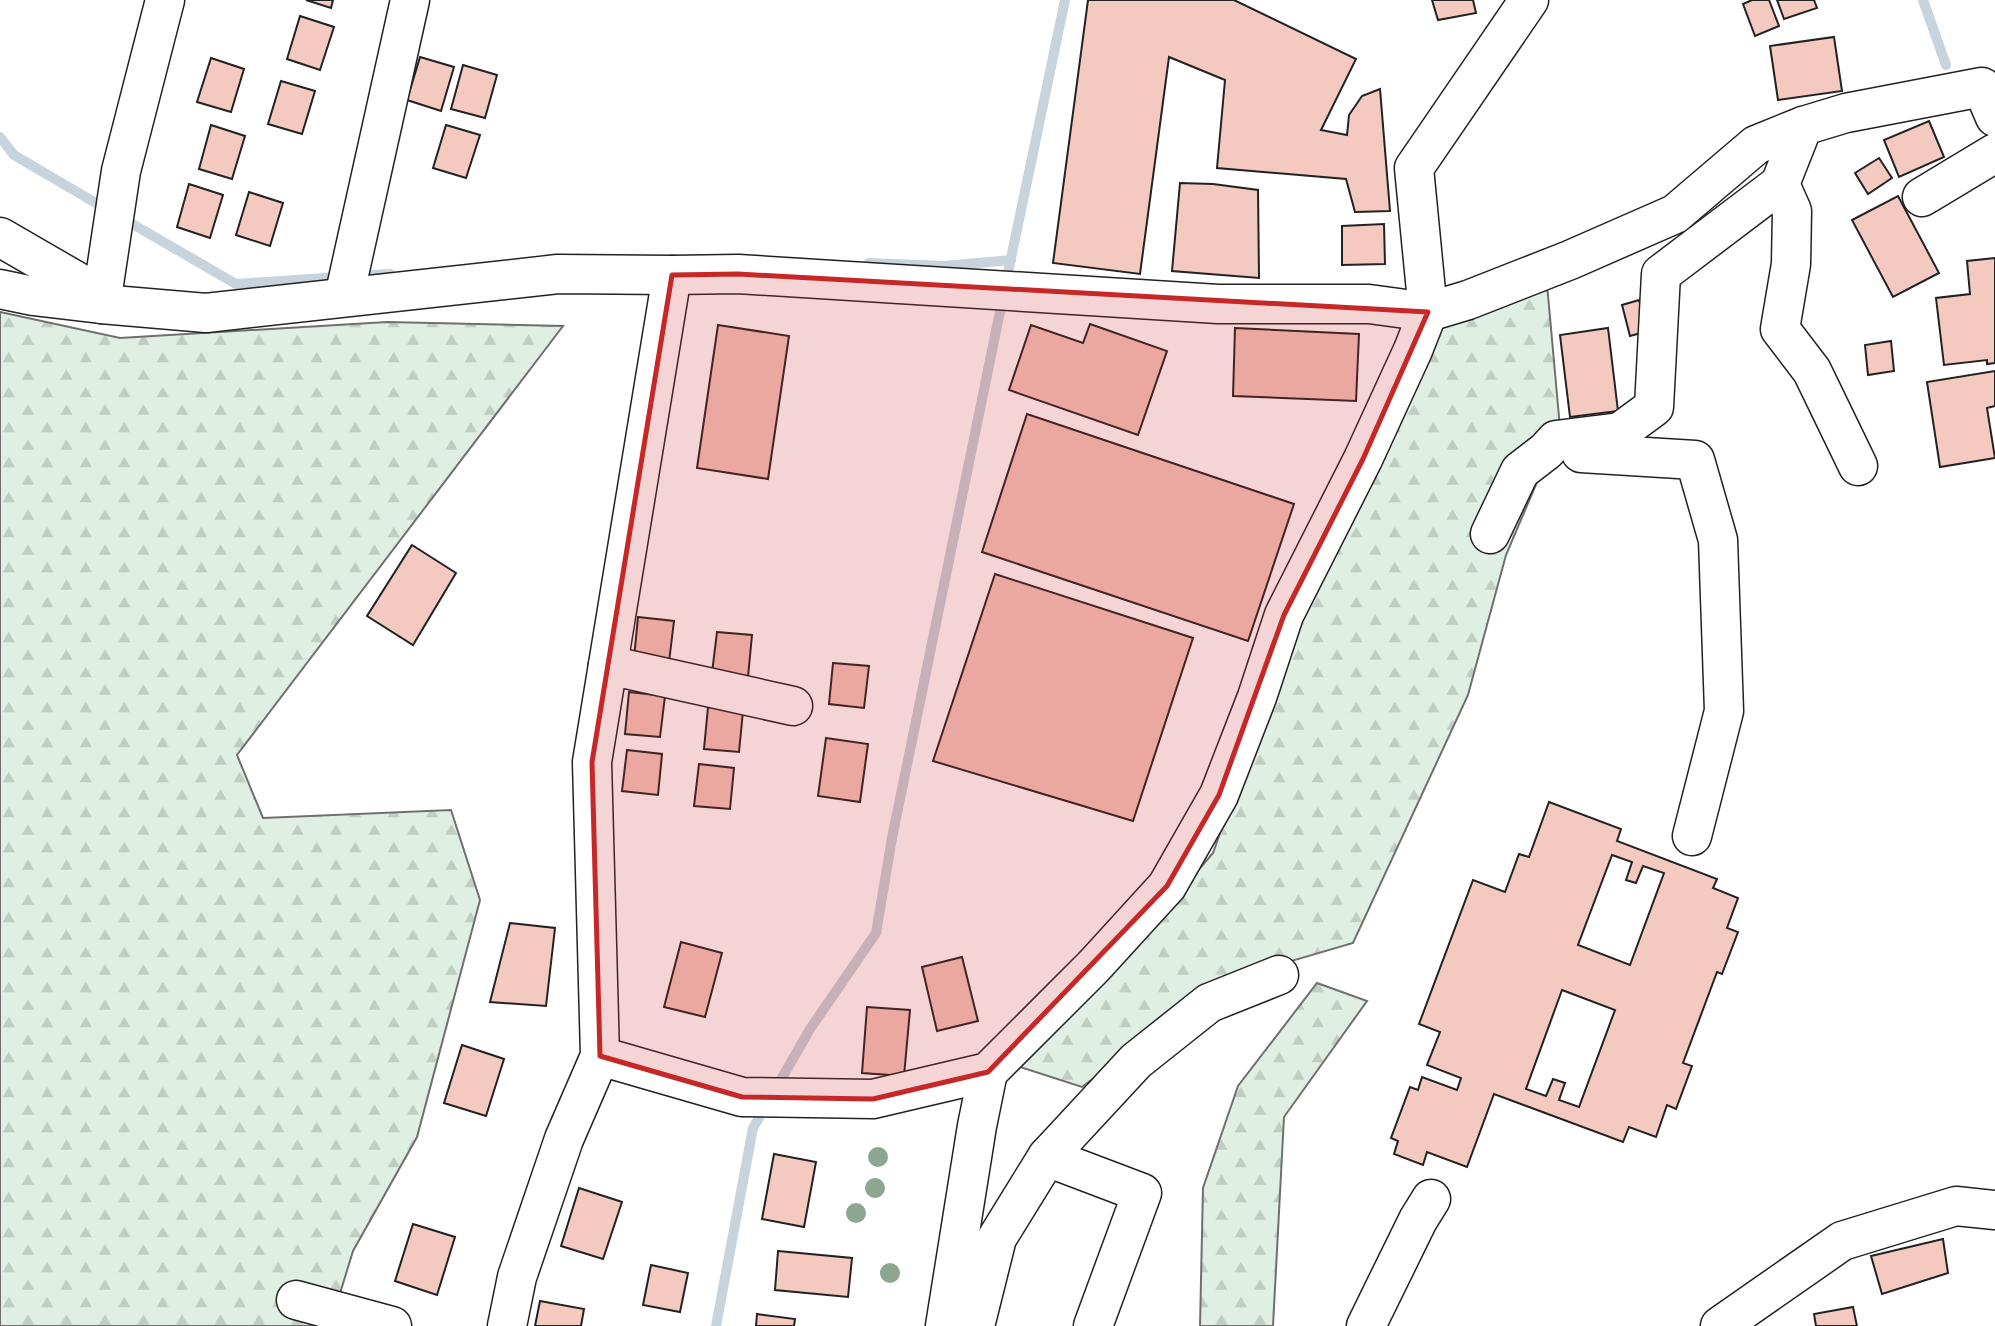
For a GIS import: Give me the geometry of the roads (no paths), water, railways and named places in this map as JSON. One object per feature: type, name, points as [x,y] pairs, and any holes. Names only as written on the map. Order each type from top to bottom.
[{"type":"street","points":[[101,300],[121,171],[165,0]]},
{"type":"street","points":[[345,295],[410,0]]},
{"type":"street","points":[[600,1056],[741,1097],[873,1099],[988,1072],[1094,966],[1167,886],[1219,794],[1257,697],[1284,615],[1363,459],[1428,312],[1414,168],[1529,0]]},
{"type":"street","points":[[0,289],[33,296],[101,300],[206,313],[345,295],[558,274],[738,274],[1218,304],[1369,304],[1428,312],[1468,300],[1545,270],[1675,214],[1756,145],[1803,127],[1846,113],[1982,87],[1995,117]]},
{"type":"street","points":[[1490,534],[1520,471],[1546,452],[1556,440],[1620,432],[1654,407],[1661,274],[1780,184],[1803,127]]},
{"type":"street","points":[[1922,197],[1995,153]]},
{"type":"street","points":[[1780,184],[1792,211],[1791,264],[1780,329],[1812,371],[1858,466]]},
{"type":"street","points":[[0,237],[101,300]]},
{"type":"street","points":[[507,1326],[517,1276],[564,1139],[600,1056],[592,762],[672,275]]},
{"type":"street","points":[[1546,452],[1695,460],[1718,540],[1724,711],[1692,836]]},
{"type":"street","points":[[608,665],[793,706]]},
{"type":"street","points":[[975,1326],[997,1238],[1047,1157],[1136,1061],[1209,1003],[1279,975]]},
{"type":"street","points":[[945,1326],[988,1072]]},
{"type":"street","points":[[1047,1157],[1142,1193],[1093,1326]]},
{"type":"street","points":[[1366,1326],[1431,1199]]},
{"type":"street","points":[[1720,1326],[1842,1241],[1956,1206],[1995,1210]]},
{"type":"street","points":[[296,1300],[392,1326]]},
{"type":"waterway","points":[[1006,282],[1065,0]]},
{"type":"waterway","points":[[1923,0],[1946,65]]},
{"type":"waterway","points":[[0,137],[14,155],[106,209]]},
{"type":"waterway","points":[[122,218],[236,284],[341,277]]},
{"type":"waterway","points":[[869,263],[944,266],[1011,260]]},
{"type":"waterway","points":[[356,276],[390,274]]},
{"type":"waterway","points":[[775,1090],[810,1029],[876,933],[892,838],[1003,297]]},
{"type":"waterway","points":[[716,1326],[753,1128],[766,1106]]}]
